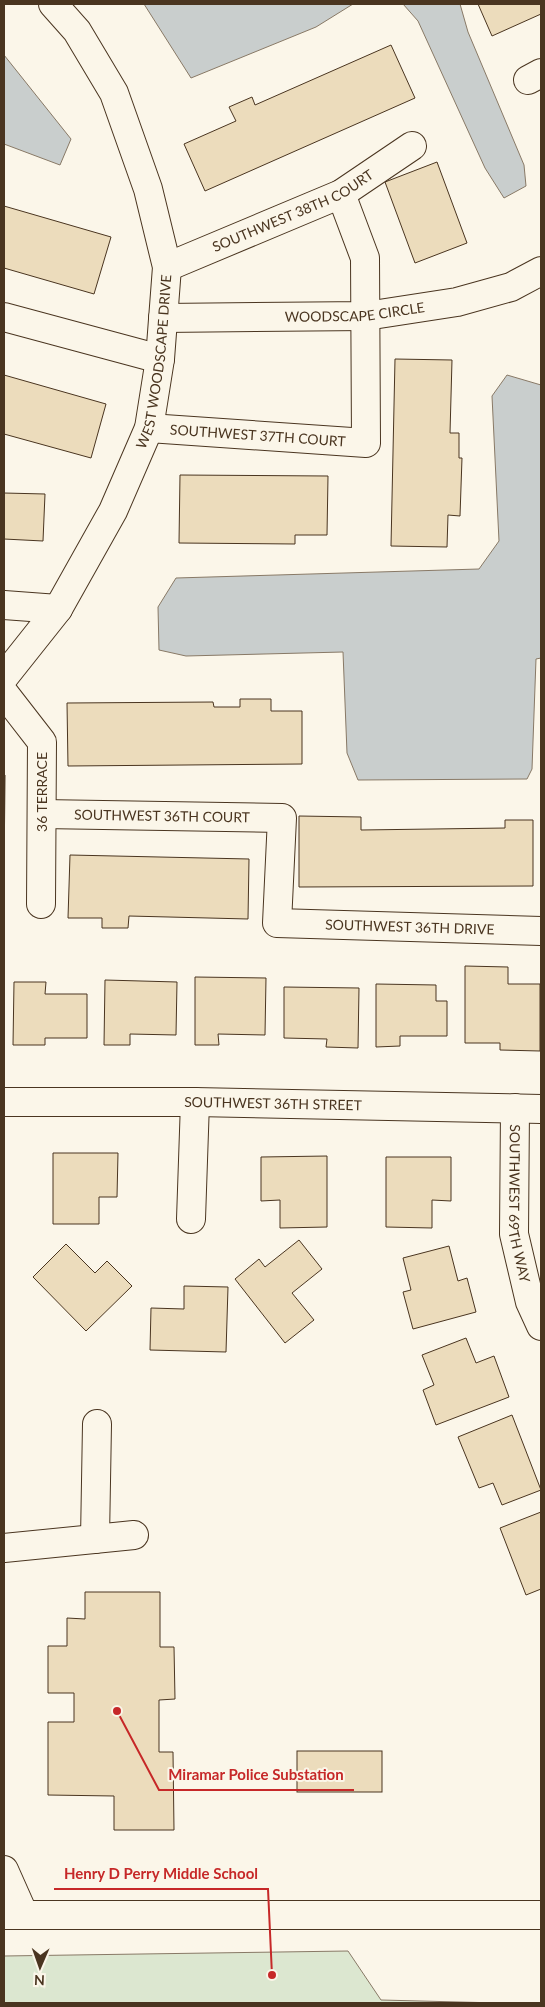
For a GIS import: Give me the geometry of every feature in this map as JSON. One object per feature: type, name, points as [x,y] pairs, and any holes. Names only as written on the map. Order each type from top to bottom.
[{"type":"street","name":"WEST WOODSCAPE DRIVE","points":[[4,677],[58,609],[113,511],[149,428],[160,359],[167,267],[148,190],[114,93],[77,31],[53,4]]},
{"type":"street","name":"SOUTHWEST 38TH COURT","points":[[167,267],[341,194],[412,146]]},
{"type":"street","points":[[341,194],[366,258],[366,316]]},
{"type":"street","name":"WOODSCAPE CIRCLE","points":[[163,318],[366,316],[457,302],[511,287],[541,271]]},
{"type":"street","name":"SOUTHWEST 37TH COURT","points":[[149,428],[366,443],[366,316]]},
{"type":"street","points":[[4,317],[160,359]]},
{"type":"street","points":[[4,605],[58,609]]},
{"type":"street","name":"36 TERRACE","points":[[4,693],[42,742],[41,904]]},
{"type":"street","name":"SOUTHWEST 36TH COURT","points":[[42,814],[282,818],[277,923]]},
{"type":"street","name":"SOUTHWEST 36TH DRIVE","points":[[277,923],[541,931]]},
{"type":"street","name":"SOUTHWEST 36TH STREET","points":[[4,1102],[195,1102],[528,1109]]},
{"type":"street","points":[[191,1219],[195,1102]]},
{"type":"street","name":"SOUTHWEST 69TH WAY","points":[[528,1109],[514,1234],[530,1302],[541,1326]]},
{"type":"street","points":[[95,1539],[97,1424]]},
{"type":"street","points":[[4,1548],[134,1535]]},
{"type":"street","points":[[4,1870],[14,1915],[541,1916]]},
{"type":"green space","points":[[348,1951],[381,2000],[499,2003],[4,2003],[4,1956]]},
{"type":"shaded area","points":[[144,4],[353,4],[316,27],[191,78]]},
{"type":"shaded area","points":[[403,4],[460,4],[468,32],[524,165],[526,186],[504,198],[485,168],[418,21]]},
{"type":"shaded area","points":[[4,55],[71,139],[60,165],[4,144]]},
{"type":"shaded area","points":[[507,375],[541,385],[541,658],[536,659],[532,769],[527,779],[358,780],[347,753],[343,652],[186,656],[159,650],[158,607],[176,578],[479,569],[499,541],[492,396]]},
{"type":"building","points":[[478,4],[541,4],[541,14],[492,36]]},
{"type":"building","points":[[391,45],[415,98],[205,191],[184,144],[236,121],[229,107],[252,97],[255,105]]},
{"type":"building","points":[[437,162],[467,243],[415,263],[385,182]]},
{"type":"building","points":[[4,206],[111,237],[94,294],[4,268]]},
{"type":"building","points":[[395,359],[452,360],[450,433],[459,433],[459,458],[462,458],[460,516],[448,515],[447,547],[391,546]]},
{"type":"building","points":[[4,375],[106,404],[91,458],[4,434]]},
{"type":"building","points":[[180,475],[328,476],[327,535],[295,535],[295,544],[179,543]]},
{"type":"building","points":[[4,493],[45,494],[43,541],[4,539]]},
{"type":"building","points":[[240,699],[271,699],[271,711],[302,711],[302,764],[68,766],[67,703],[213,702],[214,707],[240,707]]},
{"type":"building","points":[[4,775],[5,775],[4,875]]},
{"type":"building","points":[[299,816],[361,817],[361,830],[505,828],[505,820],[533,820],[533,886],[299,887]]},
{"type":"building","points":[[70,855],[249,859],[248,919],[129,916],[128,928],[102,928],[102,918],[68,918]]},
{"type":"building","points":[[465,966],[508,967],[508,984],[540,984],[540,1051],[500,1050],[500,1043],[465,1043]]},
{"type":"building","points":[[195,977],[266,978],[265,1035],[218,1034],[219,1045],[195,1045]]},
{"type":"building","points":[[105,980],[177,982],[176,1035],[130,1034],[130,1045],[104,1045]]},
{"type":"building","points":[[14,982],[46,982],[45,994],[87,994],[87,1038],[45,1038],[45,1045],[13,1045]]},
{"type":"building","points":[[376,984],[436,985],[436,1001],[447,1001],[447,1036],[400,1036],[400,1046],[376,1047]]},
{"type":"building","points":[[284,987],[359,988],[358,1048],[326,1047],[327,1039],[284,1038]]},
{"type":"building","points":[[53,1153],[118,1153],[117,1197],[99,1197],[99,1224],[53,1224]]},
{"type":"building","points":[[327,1156],[327,1227],[280,1228],[280,1200],[261,1201],[261,1157]]},
{"type":"building","points":[[386,1157],[451,1157],[451,1201],[432,1200],[432,1228],[386,1227]]},
{"type":"building","points":[[299,1240],[322,1269],[292,1293],[314,1320],[285,1343],[235,1279],[259,1259],[265,1267]]},
{"type":"building","points":[[66,1244],[95,1273],[107,1261],[132,1286],[86,1331],[33,1277]]},
{"type":"building","points":[[449,1246],[458,1281],[467,1278],[476,1312],[413,1329],[403,1292],[411,1290],[403,1258]]},
{"type":"building","points":[[184,1286],[228,1287],[226,1352],[150,1350],[151,1308],[184,1309]]},
{"type":"building","points":[[466,1338],[476,1363],[494,1356],[509,1397],[436,1425],[423,1390],[434,1385],[422,1355]]},
{"type":"building","points":[[512,1415],[541,1490],[502,1505],[493,1483],[479,1488],[458,1437]]},
{"type":"building","points":[[541,1512],[541,1589],[526,1595],[500,1528]]},
{"type":"building","points":[[85,1592],[160,1592],[160,1647],[174,1647],[175,1699],[159,1700],[159,1752],[173,1752],[174,1830],[114,1830],[114,1796],[48,1795],[48,1722],[74,1722],[74,1693],[48,1693],[48,1646],[67,1646],[67,1618],[85,1619]]},
{"type":"building","points":[[297,1751],[382,1751],[382,1792],[297,1792]]},
{"type":"place","name":"Miramar Police Substation","points":[[117,1711]]},
{"type":"place","name":"Henry D Perry Middle School","points":[[272,1975]]}]
